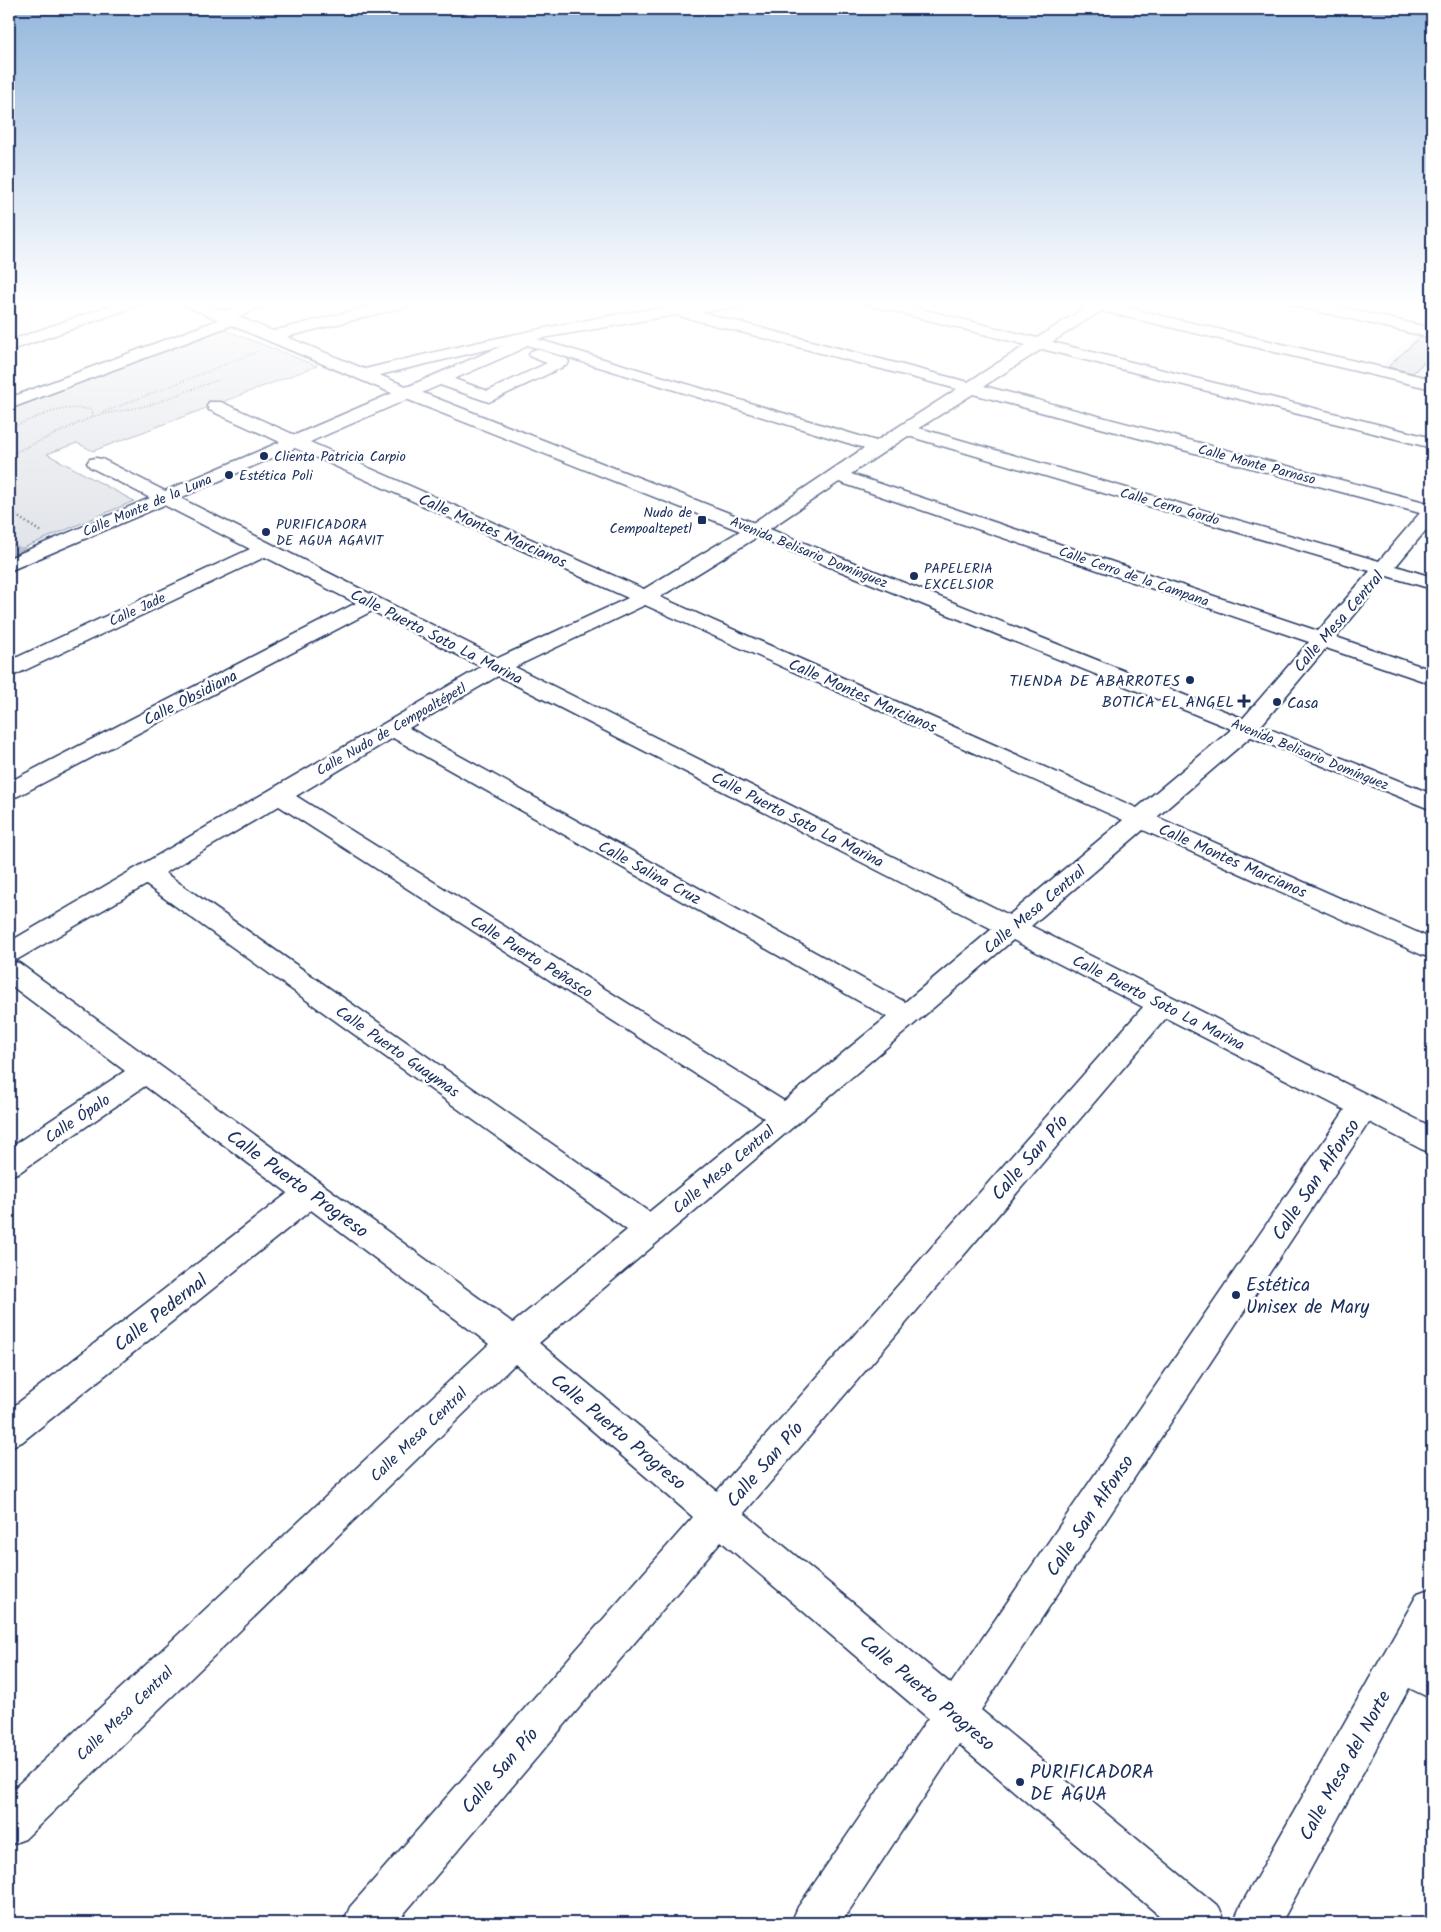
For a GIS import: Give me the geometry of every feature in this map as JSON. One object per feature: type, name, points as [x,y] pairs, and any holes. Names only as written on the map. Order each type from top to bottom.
[{"type":"street","points":[[9,404],[39,391]]},
{"type":"street","name":"Avenida Belisario Domínguez","points":[[403,391],[755,530],[1432,803]]},
{"type":"street","name":"Calle Monte de la Luna","points":[[9,564],[411,391]]},
{"type":"street","points":[[473,391],[489,397]]},
{"type":"street","points":[[458,413],[501,391]]},
{"type":"street","points":[[692,391],[878,447]]},
{"type":"street","name":"Calle Nudo de Cempoaltépetl","points":[[9,954],[497,667],[644,598],[755,530],[965,391]]},
{"type":"street","name":"Calle Monte Parnaso","points":[[982,391],[1432,511]]},
{"type":"street","points":[[1227,391],[1432,443]]},
{"type":"street","name":"Calle Montes Marcianos","points":[[215,406],[1432,949]]},
{"type":"street","name":"Calle Cerro Gordo","points":[[907,430],[1432,582]]},
{"type":"street","name":"Calle Puerto Soto La Marina","points":[[96,463],[1432,1141]]},
{"type":"street","name":"Calle Cerro de la Campana","points":[[837,475],[1432,677]]},
{"type":"street","name":"Calle Mesa Central","points":[[9,1823],[514,1343],[1012,928],[1246,728],[1432,511]]},
{"type":"street","name":"Calle Jade","points":[[9,669],[265,549]]},
{"type":"street","name":"Calle Obsidiana","points":[[9,791],[372,604]]},
{"type":"street","name":"Calle Salina Cruz","points":[[392,728],[907,1016]]},
{"type":"street","name":"Calle Puerto Peñasco","points":[[278,795],[786,1117]]},
{"type":"street","name":"Calle Puerto Guaymas","points":[[146,872],[650,1230]]},
{"type":"street","name":"Calle Puerto Progreso","points":[[9,970],[514,1343],[1203,1923]]},
{"type":"street","name":"Calle San Pío","points":[[366,1923],[1162,1004]]},
{"type":"street","name":"Calle Ópalo","points":[[9,1164],[146,1071]]},
{"type":"street","name":"Calle San Alfonso","points":[[814,1923],[1364,1106]]},
{"type":"street","name":"Calle Pedernal","points":[[9,1431],[310,1193]]},
{"type":"street","name":"Calle Mesa del Norte","points":[[1256,1923],[1417,1669],[1432,1607]]},
{"type":"path","points":[[9,455],[92,416],[152,391]]},
{"type":"path","points":[[92,416],[150,405],[187,391]]},
{"type":"path","points":[[9,428],[70,407],[84,407],[92,410],[92,416]]},
{"type":"path","points":[[9,511],[43,533],[32,540],[32,543],[42,550]]},
{"type":"shaded area","points":[[52,391],[251,391],[93,451],[77,443],[47,454],[134,501],[9,554],[9,407]]},
{"type":"waterway","points":[[9,548],[21,554]]},
{"type":"place","name":"Clienta Patricia Carpio","points":[[264,456]]},
{"type":"place","name":"Estética Poli","points":[[229,475]]},
{"type":"place","name":"Nudo de Cempoaltepetl","points":[[702,520]]},
{"type":"place","name":"PURIFICADORA DE AGUA AGAVIT","points":[[266,532]]},
{"type":"place","name":"PAPELERIA EXCELSIOR","points":[[914,576]]},
{"type":"place","name":"TIENDA DE ABARROTES","points":[[1190,680]]},
{"type":"place","name":"BOTICA EL ANGEL","points":[[1244,701]]},
{"type":"place","name":"Casa","points":[[1277,702]]},
{"type":"place","name":"Estética Unisex de Mary","points":[[1236,1295]]},
{"type":"place","name":"PURIFICADORA DE AGUA","points":[[1020,1782]]}]
